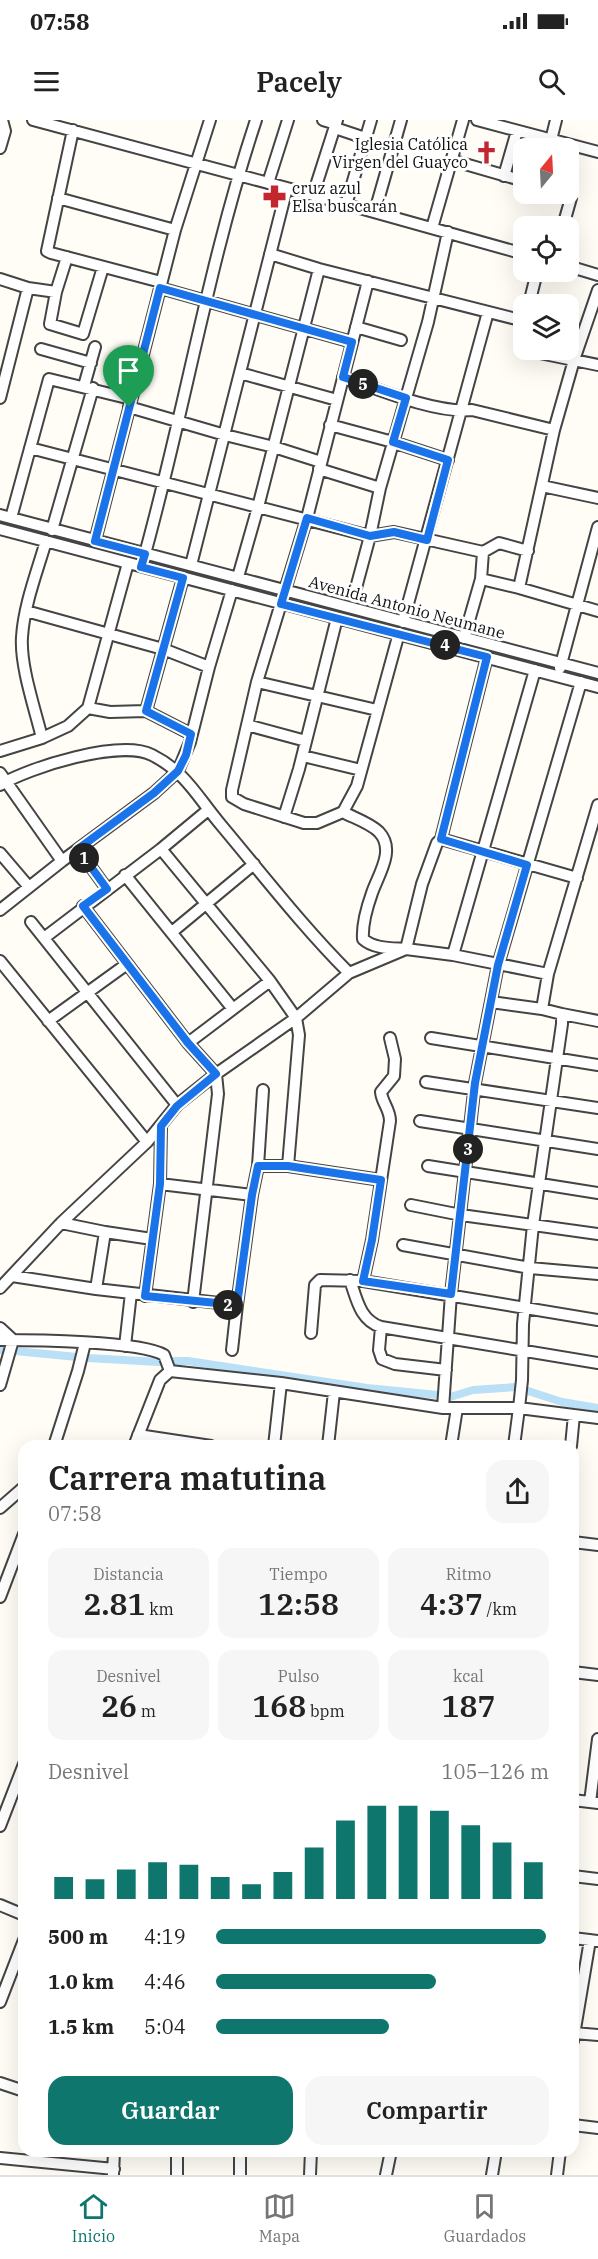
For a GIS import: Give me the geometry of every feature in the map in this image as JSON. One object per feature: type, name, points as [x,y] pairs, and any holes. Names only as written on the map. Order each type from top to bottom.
[{"type":"street","points":[[33,120],[513,251]]},
{"type":"street","points":[[95,541],[175,230],[210,120]]},
{"type":"street","points":[[141,567],[164,482],[238,175],[256,120]]},
{"type":"street","points":[[268,183],[288,120]]},
{"type":"street","points":[[322,120],[365,138]]},
{"type":"street","points":[[346,205],[371,120]]},
{"type":"street","points":[[375,212],[401,120]]},
{"type":"street","points":[[432,228],[463,120]]},
{"type":"street","points":[[477,120],[512,127],[545,138]]},
{"type":"street","points":[[552,138],[556,120]]},
{"type":"street","points":[[0,148],[5,131],[1,121]]},
{"type":"street","points":[[313,195],[336,124]]},
{"type":"street","points":[[504,176],[512,127]]},
{"type":"street","points":[[74,130],[47,250],[51,254],[103,267],[207,301],[352,342]]},
{"type":"street","points":[[579,147],[598,152]]},
{"type":"street","points":[[451,160],[513,178]]},
{"type":"street","points":[[191,565],[287,188]]},
{"type":"street","points":[[58,198],[175,230]]},
{"type":"street","points":[[356,588],[380,488],[434,298],[448,232]]},
{"type":"street","points":[[270,254],[319,269],[513,318]]},
{"type":"street","points":[[67,257],[56,292],[50,324],[83,334],[103,267]]},
{"type":"street","points":[[238,577],[319,269]]},
{"type":"street","points":[[579,269],[598,274]]},
{"type":"street","points":[[0,279],[28,288],[56,292]]},
{"type":"street","points":[[368,281],[307,518],[257,682],[231,790],[232,798],[304,823],[318,824],[343,812],[357,786],[399,633]]},
{"type":"street","points":[[0,398],[28,288]]},
{"type":"street","points":[[579,345],[598,290]]},
{"type":"street","points":[[403,621],[488,312]]},
{"type":"street","points":[[356,327],[401,340]]},
{"type":"street","points":[[52,530],[73,459],[89,387],[95,347]]},
{"type":"street","points":[[40,349],[91,363]]},
{"type":"street","points":[[519,588],[554,430],[574,360],[598,366]]},
{"type":"street","points":[[240,373],[337,400]]},
{"type":"street","points":[[343,377],[406,398],[460,412],[472,410],[554,430]]},
{"type":"street","points":[[6,517],[30,448],[49,379],[89,387],[179,421],[274,447],[380,488]]},
{"type":"street","points":[[330,425],[448,460]]},
{"type":"street","points":[[30,448],[370,536],[394,532],[483,552],[499,543],[528,551]]},
{"type":"street","points":[[542,486],[598,498]]},
{"type":"street","name":"Avenida Antonio Neumane","points":[[6,517],[598,673]]},
{"type":"street","points":[[557,676],[598,526]]},
{"type":"street","name":"Avenida Antonio Neumane","points":[[0,529],[598,687]]},
{"type":"street","points":[[42,738],[23,657],[22,636],[26,611],[46,541]]},
{"type":"street","points":[[464,638],[481,579],[483,552]]},
{"type":"street","points":[[0,751],[42,738],[68,726],[88,708],[128,563]]},
{"type":"street","points":[[146,711],[183,578]]},
{"type":"street","points":[[481,579],[598,610]]},
{"type":"street","points":[[0,910],[154,793],[178,771],[186,755],[232,590]]},
{"type":"street","points":[[26,611],[163,649],[209,667]]},
{"type":"street","points":[[284,817],[303,756],[337,618]]},
{"type":"street","points":[[406,949],[422,884],[437,843],[441,839],[487,657]]},
{"type":"street","points":[[453,955],[535,670]]},
{"type":"street","points":[[257,682],[377,710]]},
{"type":"street","points":[[443,1408],[451,1294],[474,1089],[498,965],[581,682]]},
{"type":"street","points":[[88,708],[110,712],[146,711],[191,734]]},
{"type":"street","points":[[247,725],[306,741]]},
{"type":"street","points":[[62,861],[2,780],[42,766],[115,750],[131,749],[151,754],[178,771],[208,810],[326,949],[350,973]]},
{"type":"street","points":[[303,756],[361,770]]},
{"type":"street","points":[[542,1009],[548,974],[596,819],[598,805]]},
{"type":"street","points":[[44,938],[83,906],[161,849],[208,810]]},
{"type":"street","points":[[343,812],[378,831],[386,849],[383,866],[371,895],[363,939],[367,944],[453,955],[548,974]]},
{"type":"street","points":[[441,839],[577,878]]},
{"type":"street","points":[[78,849],[107,889]]},
{"type":"street","points":[[161,849],[270,981],[296,1018],[299,1035],[288,1166]]},
{"type":"street","points":[[0,853],[28,888]]},
{"type":"street","points":[[172,932],[254,864]]},
{"type":"street","points":[[125,875],[233,1009]]},
{"type":"street","points":[[83,906],[188,1043],[216,1074],[218,1094],[193,1302]]},
{"type":"street","points":[[31,922],[177,1106]]},
{"type":"street","points":[[0,1288],[61,1223],[147,1142],[177,1106],[216,1074],[296,1018],[350,973],[406,949]]},
{"type":"street","points":[[0,961],[147,1142]]},
{"type":"street","points":[[48,1021],[128,964]]},
{"type":"street","points":[[188,1043],[270,981]]},
{"type":"street","points":[[491,1002],[542,1009],[598,1021]]},
{"type":"street","points":[[515,1440],[522,1380],[521,1349],[533,1225],[558,1060],[562,1014]]},
{"type":"street","points":[[363,1281],[372,1240],[390,1121],[389,1109],[381,1097],[381,1092],[394,1076],[395,1059],[390,1038]]},
{"type":"street","points":[[431,1038],[598,1065]]},
{"type":"street","points":[[426,1082],[598,1108]]},
{"type":"street","points":[[232,1350],[252,1195],[258,1166],[263,1090]]},
{"type":"street","points":[[420,1121],[598,1149]]},
{"type":"street","points":[[145,1296],[160,1184],[161,1126]]},
{"type":"street","points":[[258,1166],[288,1166],[381,1180]]},
{"type":"street","points":[[428,1166],[598,1193]]},
{"type":"street","points":[[160,1184],[252,1195]]},
{"type":"street","points":[[411,1205],[461,1215],[598,1234]]},
{"type":"street","points":[[61,1223],[152,1239]]},
{"type":"street","points":[[96,1290],[105,1232]]},
{"type":"street","points":[[403,1245],[530,1268],[598,1274]]},
{"type":"street","points":[[12,1276],[96,1290],[237,1305]]},
{"type":"street","points":[[310,1333],[315,1285],[320,1280],[363,1281],[598,1320]]},
{"type":"street","points":[[350,1280],[369,1323],[448,1339],[598,1363]]},
{"type":"street","points":[[125,1346],[131,1293]]},
{"type":"street","points":[[381,1327],[379,1350],[382,1359],[395,1364],[446,1370]]},
{"type":"street","points":[[0,1328],[13,1340]]},
{"type":"street","points":[[0,1340],[125,1346],[164,1355],[169,1368]]},
{"type":"street","points":[[0,1385],[13,1340]]},
{"type":"street","points":[[56,1440],[85,1343]]},
{"type":"street","points":[[169,1368],[443,1408],[519,1408],[598,1418]]},
{"type":"street","points":[[136,1440],[160,1380],[169,1368]]},
{"type":"street","points":[[275,1440],[281,1383]]},
{"type":"street","points":[[330,1440],[334,1392]]},
{"type":"street","points":[[453,1440],[457,1408]]},
{"type":"street","points":[[572,1440],[574,1415]]},
{"type":"street","points":[[138,1435],[169,1440]]},
{"type":"street","points":[[0,1508],[18,1492]]},
{"type":"street","points":[[579,1543],[598,1545]]},
{"type":"street","points":[[0,1597],[18,1551]]},
{"type":"street","points":[[579,1673],[598,1675]]},
{"type":"street","points":[[579,1801],[594,1803],[598,1739]]},
{"type":"street","points":[[0,1826],[18,1780]]},
{"type":"street","points":[[579,1877],[598,1879]]},
{"type":"street","points":[[0,1905],[18,1912]]},
{"type":"street","points":[[579,1939],[594,1940],[579,1992]]},
{"type":"street","points":[[0,2002],[18,1956]]},
{"type":"street","points":[[579,2037],[598,2035]]},
{"type":"street","points":[[0,2083],[18,2089]]},
{"type":"street","points":[[579,2126],[598,2128]]},
{"type":"street","points":[[0,2157],[114,2172]]},
{"type":"street","points":[[47,2157],[47,2163]]},
{"type":"street","points":[[177,2157],[177,2175]]},
{"type":"street","points":[[240,2157],[240,2175]]},
{"type":"street","points":[[310,2175],[311,2157]]},
{"type":"street","points":[[386,2175],[390,2157]]},
{"type":"street","points":[[492,2175],[495,2157]]},
{"type":"street","points":[[557,2175],[560,2157]]},
{"type":"waterway","points":[[0,1350],[5,1350]]},
{"type":"waterway","points":[[15,1351],[77,1357]]},
{"type":"waterway","points":[[87,1358],[159,1362]]},
{"type":"waterway","points":[[173,1361],[188,1361],[367,1388],[438,1395]]},
{"type":"waterway","points":[[446,1396],[450,1397],[473,1390],[517,1387]]},
{"type":"waterway","points":[[525,1390],[562,1402],[598,1408]]},
{"type":"place","name":"Iglesia Católica Virgen del Guayco","points":[[486,153]]},
{"type":"place","name":"cruz azul Elsa buscarán","points":[[274,197]]},
{"type":"route","points":[[160,288],[352,342],[343,377],[406,398],[393,442],[448,460],[427,540],[394,532],[370,536],[307,518],[281,604],[487,657],[441,839],[527,865],[498,965],[475,1083],[451,1294],[363,1281],[381,1180],[288,1166],[258,1166],[237,1305],[145,1296],[160,1184],[161,1126],[177,1106],[216,1074],[188,1043],[83,906],[107,889],[78,849],[154,793],[178,771],[186,755],[191,734],[146,711],[183,578],[141,567],[145,554],[95,541],[129,407],[160,288]]}]
